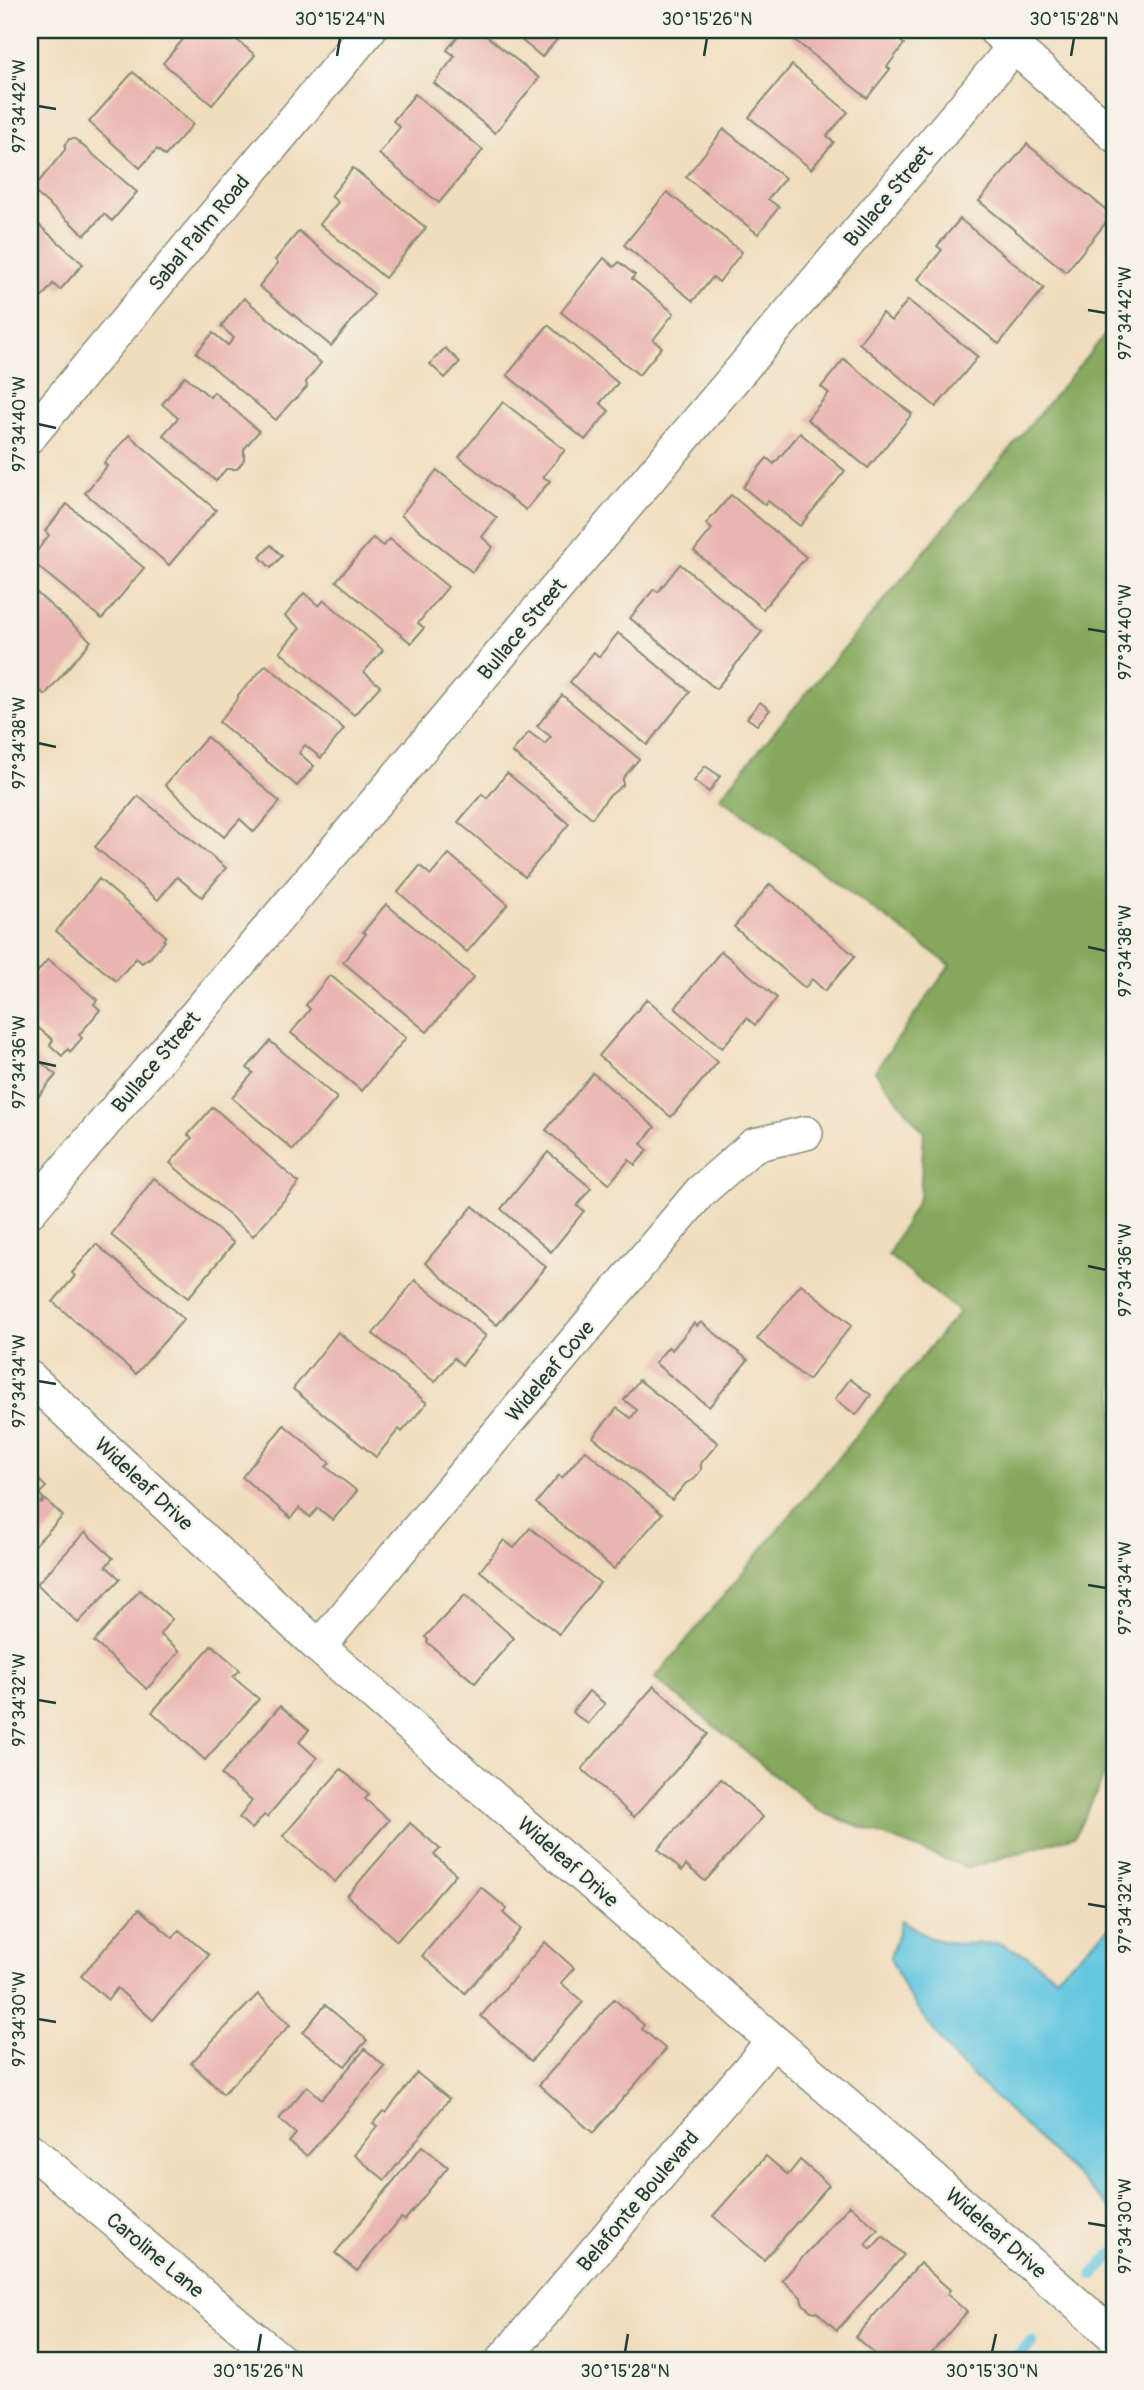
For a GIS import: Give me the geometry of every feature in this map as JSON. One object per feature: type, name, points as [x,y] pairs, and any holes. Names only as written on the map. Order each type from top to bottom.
[{"type":"street","name":"Sabal Palm Road","points":[[30,436],[369,30]]},
{"type":"street","points":[[1004,39],[1114,135]]},
{"type":"street","name":"Bullace Street","points":[[30,1211],[1004,39]]},
{"type":"street","name":"Wideleaf Cove","points":[[319,1647],[700,1192],[754,1145],[806,1133]]},
{"type":"street","name":"Wideleaf Drive","points":[[30,1378],[319,1647],[1114,2336]]},
{"type":"street","name":"Belafonte Boulevard","points":[[503,2360],[773,2041]]},
{"type":"street","name":"Caroline Lane","points":[[30,2150],[280,2360]]},
{"type":"green space","points":[[1114,324],[1114,568],[1111,578],[1114,587],[1112,1760],[1075,1836],[968,1868],[819,1811],[655,1678],[959,1312],[888,1255],[920,1196],[924,1133],[875,1071],[950,965],[720,797]]},
{"type":"water","points":[[902,1920],[930,1938],[955,1944],[999,1943],[1026,1955],[1056,1977],[1114,1923],[1114,2212],[953,2057],[907,1994],[890,1958]]},
{"type":"building","points":[[191,30],[225,30],[255,55],[212,105],[163,63]]},
{"type":"building","points":[[463,30],[479,30],[539,78],[495,133],[434,83],[455,56],[447,50]]},
{"type":"building","points":[[509,30],[565,30],[542,57]]},
{"type":"building","points":[[796,30],[886,30],[904,44],[887,67],[890,69],[867,98],[791,37]]},
{"type":"building","points":[[792,65],[848,112],[827,136],[834,142],[811,169],[749,117]]},
{"type":"building","points":[[133,72],[193,124],[165,156],[157,149],[140,168],[89,122]]},
{"type":"building","points":[[415,94],[483,150],[439,203],[379,154],[400,127],[393,121]]},
{"type":"building","points":[[724,129],[785,178],[768,199],[779,207],[758,234],[686,177]]},
{"type":"building","points":[[69,139],[75,139],[137,192],[112,221],[104,214],[85,235],[32,190],[65,150]]},
{"type":"building","points":[[1027,144],[1112,215],[1066,272],[979,201]]},
{"type":"building","points":[[353,168],[426,228],[385,278],[320,224],[338,202],[331,196]]},
{"type":"building","points":[[667,192],[742,252],[719,282],[713,277],[693,301],[624,245]]},
{"type":"building","points":[[30,217],[83,264],[60,290],[53,284],[32,309],[30,307]]},
{"type":"building","points":[[960,219],[1044,288],[999,344],[918,279],[942,250],[937,246]]},
{"type":"building","points":[[299,231],[374,294],[331,346],[259,286],[278,263],[275,260]]},
{"type":"building","points":[[604,258],[614,267],[619,262],[635,275],[632,279],[674,313],[653,340],[662,347],[639,375],[561,312]]},
{"type":"building","points":[[244,298],[321,363],[306,382],[307,387],[276,420],[196,353],[213,333],[228,345],[234,338],[221,326]]},
{"type":"building","points":[[908,300],[978,357],[936,407],[859,343],[882,313],[891,321]]},
{"type":"building","points":[[548,325],[618,383],[600,403],[609,411],[585,440],[507,375]]},
{"type":"building","points":[[445,348],[460,362],[445,378],[430,364]]},
{"type":"building","points":[[844,359],[912,414],[868,468],[807,419],[829,393],[821,387]]},
{"type":"building","points":[[185,376],[210,397],[214,392],[259,431],[244,449],[244,460],[237,469],[226,469],[216,481],[163,435],[178,418],[162,404]]},
{"type":"building","points":[[503,402],[565,450],[543,477],[550,481],[526,510],[459,457]]},
{"type":"building","points":[[800,433],[845,471],[800,526],[768,501],[765,505],[743,487],[767,458],[774,464]]},
{"type":"building","points":[[129,435],[216,510],[169,565],[85,493],[107,466],[104,463]]},
{"type":"building","points":[[437,470],[497,518],[482,537],[493,547],[472,572],[401,515]]},
{"type":"building","points":[[731,495],[806,557],[763,609],[694,551],[712,529],[706,524]]},
{"type":"building","points":[[67,504],[144,568],[102,619],[30,560],[49,535],[45,531]]},
{"type":"building","points":[[373,538],[383,546],[390,539],[448,587],[418,623],[424,628],[411,643],[336,581]]},
{"type":"building","points":[[271,545],[282,556],[271,568],[260,557]]},
{"type":"building","points":[[680,564],[762,632],[716,689],[630,618],[654,589],[658,592]]},
{"type":"building","points":[[30,587],[91,641],[45,695],[30,682]]},
{"type":"building","points":[[304,593],[319,606],[324,600],[383,650],[364,672],[380,686],[354,715],[280,652],[300,628],[285,616]]},
{"type":"building","points":[[618,633],[690,692],[647,745],[570,682],[594,652],[599,657]]},
{"type":"building","points":[[266,665],[344,729],[321,758],[305,745],[299,753],[314,766],[297,786],[219,722],[238,695]]},
{"type":"building","points":[[562,695],[639,759],[623,778],[623,785],[608,797],[592,818],[512,752],[529,732],[545,744],[551,737],[537,726]]},
{"type":"building","points":[[760,702],[770,710],[757,725],[747,718]]},
{"type":"building","points":[[207,737],[280,802],[254,832],[240,819],[224,837],[165,785]]},
{"type":"building","points":[[705,766],[720,776],[709,792],[694,781]]},
{"type":"building","points":[[507,773],[569,824],[525,877],[458,822],[482,794],[487,798]]},
{"type":"building","points":[[138,796],[226,868],[202,897],[177,877],[158,900],[95,847]]},
{"type":"building","points":[[449,854],[508,904],[467,952],[398,892],[420,866],[431,875]]},
{"type":"building","points":[[99,879],[166,936],[163,940],[165,941],[149,959],[142,963],[136,958],[116,981],[56,931]]},
{"type":"building","points":[[770,884],[855,956],[825,991],[812,979],[805,988],[734,927]]},
{"type":"building","points":[[386,904],[474,977],[427,1032],[343,962]]},
{"type":"building","points":[[721,951],[777,998],[755,1025],[747,1018],[722,1048],[675,1008]]},
{"type":"building","points":[[48,959],[97,1000],[94,1004],[100,1010],[79,1035],[82,1038],[70,1052],[68,1049],[62,1056],[50,1045],[53,1040],[30,1021],[30,981]]},
{"type":"building","points":[[330,975],[406,1038],[362,1091],[291,1033],[310,1009],[306,1005]]},
{"type":"building","points":[[647,999],[718,1062],[671,1117],[599,1056]]},
{"type":"building","points":[[270,1041],[337,1098],[293,1150],[232,1098],[253,1073],[247,1068]]},
{"type":"building","points":[[30,1053],[56,1075],[32,1104],[30,1102]]},
{"type":"building","points":[[593,1073],[655,1127],[641,1144],[648,1150],[635,1165],[629,1160],[609,1184],[546,1130]]},
{"type":"building","points":[[213,1107],[299,1183],[253,1236],[170,1163],[192,1138],[188,1135]]},
{"type":"building","points":[[548,1152],[591,1188],[577,1206],[584,1211],[551,1252],[501,1209]]},
{"type":"building","points":[[154,1178],[234,1243],[188,1298],[111,1235]]},
{"type":"building","points":[[473,1206],[546,1267],[497,1325],[425,1263]]},
{"type":"building","points":[[96,1244],[184,1319],[136,1374],[53,1302],[75,1276],[72,1273]]},
{"type":"building","points":[[415,1280],[486,1336],[462,1365],[454,1358],[435,1382],[373,1334]]},
{"type":"building","points":[[801,1284],[852,1325],[808,1380],[757,1339]]},
{"type":"building","points":[[701,1322],[748,1360],[709,1407],[655,1363],[668,1347],[672,1350],[694,1323],[697,1326]]},
{"type":"building","points":[[338,1332],[427,1403],[402,1432],[399,1429],[376,1457],[293,1389]]},
{"type":"building","points":[[850,1379],[871,1395],[856,1415],[835,1399]]},
{"type":"building","points":[[639,1380],[718,1443],[701,1463],[701,1470],[693,1480],[686,1483],[672,1500],[593,1437],[617,1408],[631,1418],[637,1410],[624,1400]]},
{"type":"building","points":[[284,1425],[330,1463],[326,1467],[357,1491],[333,1520],[318,1508],[310,1517],[299,1508],[291,1518],[242,1477]]},
{"type":"building","points":[[585,1450],[662,1514],[614,1569],[536,1503],[559,1475],[562,1478]]},
{"type":"building","points":[[30,1471],[46,1487],[39,1494],[44,1499],[40,1503],[46,1500],[63,1516],[30,1550]]},
{"type":"building","points":[[530,1528],[600,1583],[559,1634],[480,1571],[504,1540],[514,1548]]},
{"type":"building","points":[[85,1532],[113,1558],[106,1566],[120,1579],[78,1623],[37,1584]]},
{"type":"building","points":[[140,1590],[172,1619],[160,1634],[180,1651],[147,1689],[94,1642]]},
{"type":"building","points":[[465,1595],[514,1638],[475,1683],[427,1642],[425,1637]]},
{"type":"building","points":[[212,1645],[240,1670],[233,1677],[259,1699],[205,1760],[152,1712]]},
{"type":"building","points":[[654,1686],[708,1734],[634,1817],[582,1769]]},
{"type":"building","points":[[589,1691],[605,1704],[588,1724],[572,1712]]},
{"type":"building","points":[[280,1706],[309,1730],[299,1742],[317,1758],[267,1817],[264,1815],[252,1829],[239,1818],[252,1801],[221,1775]]},
{"type":"building","points":[[341,1769],[369,1794],[365,1799],[389,1820],[335,1882],[283,1836]]},
{"type":"building","points":[[721,1779],[763,1817],[705,1881],[686,1865],[682,1871],[658,1849]]},
{"type":"building","points":[[410,1823],[440,1849],[434,1855],[456,1874],[397,1941],[347,1896]]},
{"type":"building","points":[[481,1887],[507,1909],[503,1913],[521,1929],[465,1993],[422,1956]]},
{"type":"building","points":[[139,1909],[173,1938],[179,1930],[209,1955],[153,2020],[117,1988],[108,2000],[81,1976]]},
{"type":"building","points":[[545,1942],[574,1968],[561,1983],[583,2002],[531,2061],[481,2016]]},
{"type":"building","points":[[258,1994],[290,2025],[223,2094],[191,2063]]},
{"type":"building","points":[[614,1999],[644,2025],[642,2029],[666,2049],[593,2133],[539,2085]]},
{"type":"building","points":[[325,2005],[367,2040],[345,2066],[303,2032]]},
{"type":"building","points":[[365,2049],[385,2067],[307,2156],[289,2142],[296,2134],[279,2119],[307,2086],[322,2099]]},
{"type":"building","points":[[417,2073],[449,2099],[385,2180],[354,2155],[377,2126],[373,2123],[383,2111],[386,2113]]},
{"type":"building","points":[[422,2146],[448,2167],[405,2220],[401,2218],[357,2271],[335,2253]]},
{"type":"building","points":[[766,2156],[788,2175],[800,2160],[829,2185],[764,2260],[713,2216]]},
{"type":"building","points":[[850,2205],[878,2230],[865,2244],[871,2249],[883,2236],[904,2255],[837,2330],[802,2303],[801,2297],[782,2280]]},
{"type":"building","points":[[920,2263],[950,2290],[947,2294],[967,2312],[925,2360],[882,2360],[855,2337]]},
{"type":"waterway","points":[[1093,2275],[1114,2253]]},
{"type":"waterway","points":[[1014,2360],[1032,2342]]}]
